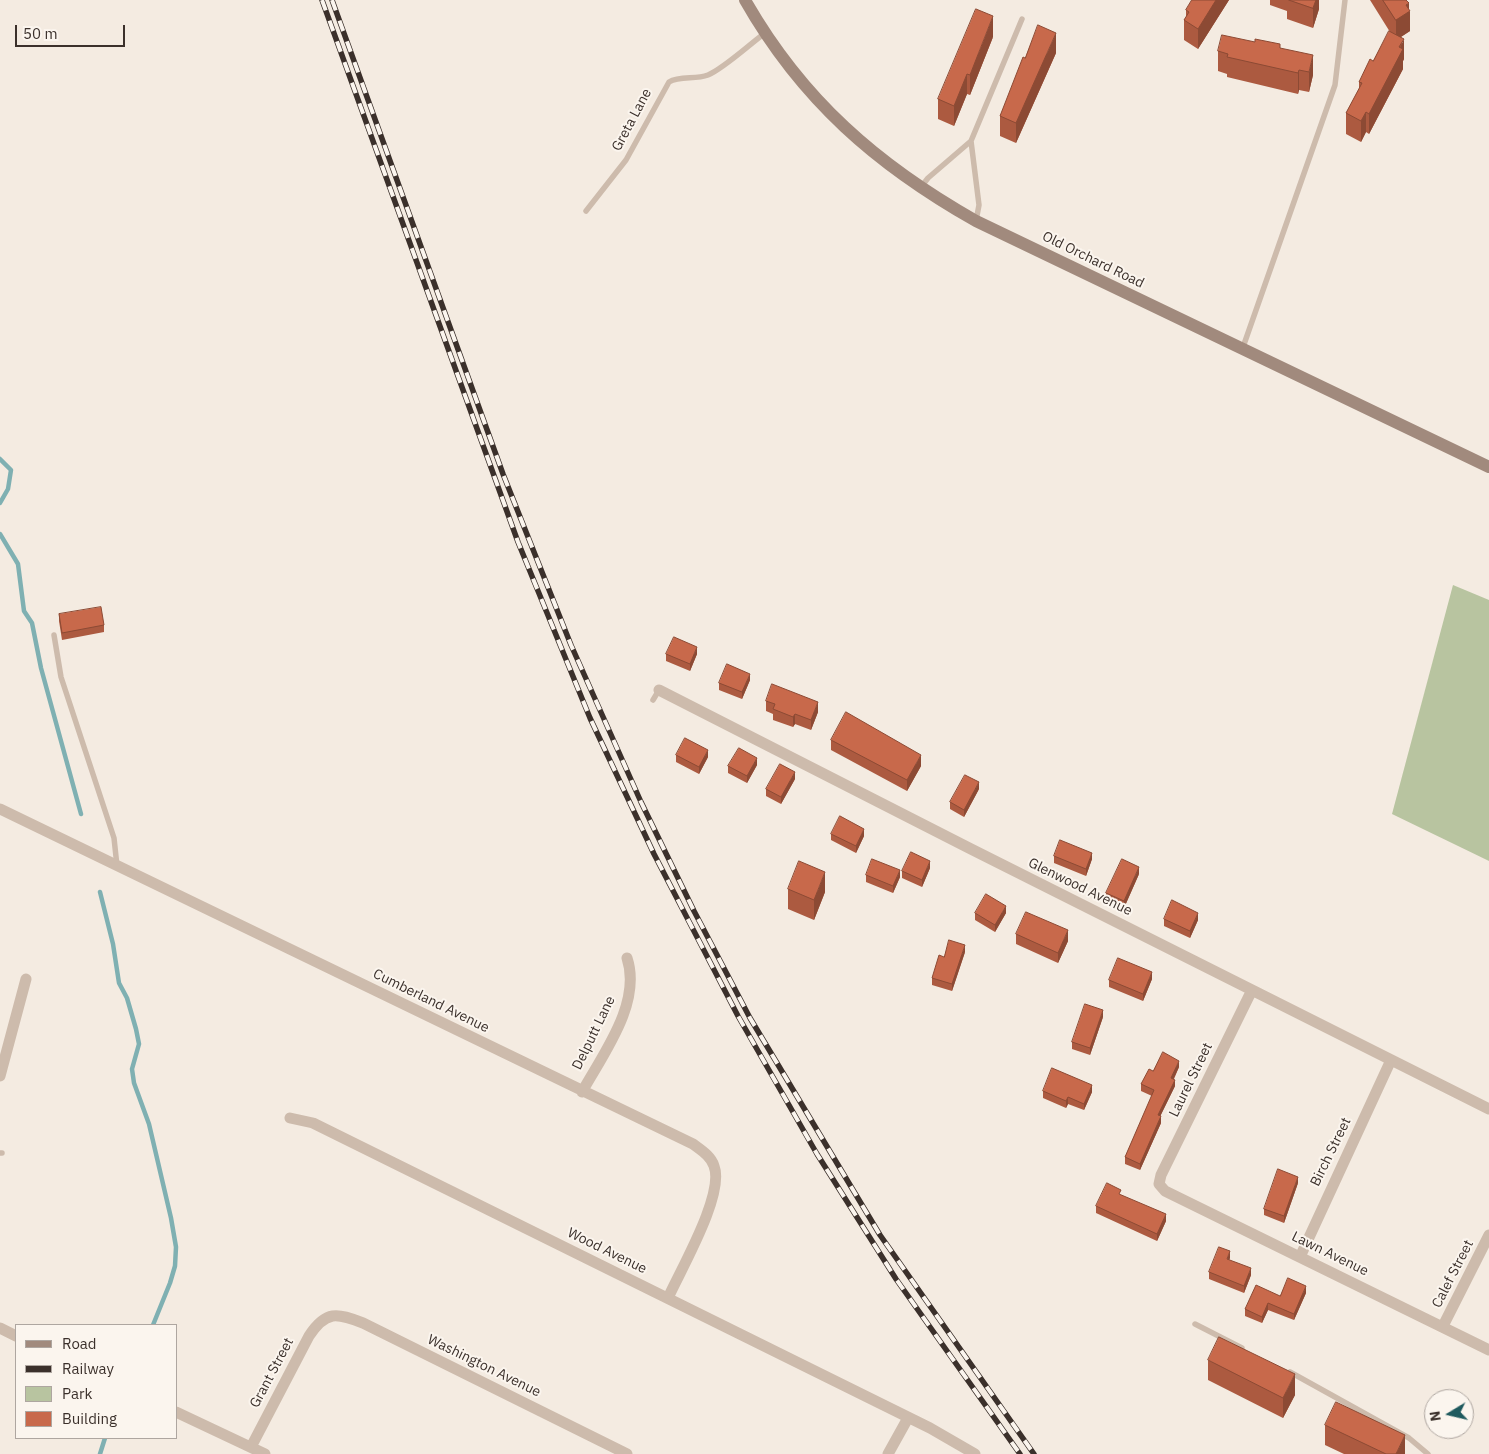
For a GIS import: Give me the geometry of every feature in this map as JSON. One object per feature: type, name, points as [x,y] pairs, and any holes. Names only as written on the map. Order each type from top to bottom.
[{"type":"street","name":"Old Orchard Road","points":[[744,0],[791,69],[828,112],[878,157],[921,188],[976,221],[1489,467]]},
{"type":"street","name":"Glenwood Avenue","points":[[656,695],[1489,1109]]},
{"type":"street","name":"Cumberland Avenue","points":[[0,810],[693,1144],[707,1156],[715,1168],[717,1180],[712,1204],[668,1298]]},
{"type":"street","name":"Delputt Lane","points":[[582,1092],[622,1016],[630,985],[627,958]]},
{"type":"street","points":[[0,1076],[26,979]]},
{"type":"street","name":"Laurel Street","points":[[1159,1184],[1161,1175],[1252,990]]},
{"type":"street","name":"Birch Street","points":[[1300,1257],[1391,1060]]},
{"type":"street","name":"Wood Avenue","points":[[290,1118],[313,1122],[908,1418],[975,1454]]},
{"type":"street","name":"Lawn Avenue","points":[[1159,1184],[1165,1190],[1489,1350]]},
{"type":"street","name":"Calef Street","points":[[1443,1326],[1489,1235]]},
{"type":"street","name":"Washington Avenue","points":[[326,1317],[337,1315],[363,1323],[627,1454]]},
{"type":"street","name":"Grant Street","points":[[250,1447],[302,1346],[314,1328],[326,1317]]},
{"type":"street","points":[[0,1328],[15,1336]]},
{"type":"street","points":[[178,1413],[265,1454]]},
{"type":"street","points":[[888,1454],[908,1418]]},
{"type":"lane","points":[[1242,350],[1330,101],[1338,68],[1341,20],[1345,0]]},
{"type":"lane","points":[[921,188],[928,178],[971,141],[1022,19]]},
{"type":"lane","name":"Greta Lane","points":[[586,211],[626,160],[669,82],[674,79],[693,78],[711,74],[765,33]]},
{"type":"lane","points":[[971,141],[979,205],[976,221]]},
{"type":"lane","points":[[54,635],[61,677],[114,838],[117,866]]},
{"type":"lane","points":[[1195,1324],[1246,1350]]},
{"type":"lane","points":[[1281,1368],[1409,1438],[1428,1454]]},
{"type":"green space","points":[[1453,585],[1489,600],[1489,861],[1392,814]]},
{"type":"building","points":[[1192,0],[1216,0],[1198,29],[1184,20],[1189,12],[1186,10]]},
{"type":"building","points":[[1289,0],[1316,0],[1313,8]]},
{"type":"building","points":[[1383,0],[1406,0],[1409,3],[1406,5],[1410,11],[1396,20]]},
{"type":"building","points":[[976,9],[993,16],[970,75],[967,74],[954,106],[938,99]]},
{"type":"building","points":[[1038,25],[1056,33],[1016,123],[1000,116],[1023,57],[1025,58]]},
{"type":"building","points":[[1389,31],[1404,39],[1399,47],[1403,49],[1369,114],[1366,112],[1361,121],[1346,113],[1362,83],[1359,82],[1370,59],[1373,61]]},
{"type":"building","points":[[1222,35],[1255,42],[1255,39],[1280,44],[1280,48],[1313,55],[1309,72],[1299,70],[1298,73],[1227,57],[1228,54],[1218,51]]},
{"type":"building","points":[[101,607],[104,625],[62,633],[59,614]]},
{"type":"building","points":[[674,637],[697,647],[690,664],[666,654]]},
{"type":"building","points":[[727,664],[750,674],[742,692],[719,683]]},
{"type":"building","points":[[772,684],[818,702],[811,720],[795,714],[793,717],[773,709],[775,704],[766,701]]},
{"type":"building","points":[[846,712],[921,755],[907,780],[831,740]]},
{"type":"building","points":[[685,738],[708,750],[699,767],[676,755]]},
{"type":"building","points":[[739,748],[757,758],[747,776],[728,766]]},
{"type":"building","points":[[780,764],[795,772],[781,797],[766,789]]},
{"type":"building","points":[[965,775],[979,782],[964,810],[950,802]]},
{"type":"building","points":[[840,816],[864,829],[856,846],[831,834]]},
{"type":"building","points":[[1060,840],[1092,853],[1086,869],[1054,856]]},
{"type":"building","points":[[911,852],[930,861],[922,880],[902,871]]},
{"type":"building","points":[[872,859],[900,870],[893,886],[866,875]]},
{"type":"building","points":[[1122,859],[1139,867],[1124,901],[1106,893]]},
{"type":"building","points":[[799,861],[825,872],[814,900],[788,889]]},
{"type":"building","points":[[986,894],[1006,906],[995,925],[975,913]]},
{"type":"building","points":[[1172,900],[1198,913],[1190,931],[1164,919]]},
{"type":"building","points":[[1026,912],[1068,930],[1058,953],[1016,934]]},
{"type":"building","points":[[949,940],[965,945],[952,984],[932,978],[939,955],[944,957]]},
{"type":"building","points":[[1118,958],[1152,972],[1143,994],[1109,980]]},
{"type":"building","points":[[1085,1004],[1103,1010],[1090,1048],[1072,1042]]},
{"type":"building","points":[[1163,1052],[1179,1061],[1171,1078],[1175,1080],[1158,1115],[1161,1116],[1140,1164],[1125,1157],[1154,1090],[1141,1084],[1149,1069],[1153,1071]]},
{"type":"building","points":[[1052,1068],[1092,1085],[1084,1104],[1068,1097],[1066,1101],[1043,1091]]},
{"type":"building","points":[[1278,1169],[1298,1177],[1284,1216],[1264,1209]]},
{"type":"building","points":[[1107,1183],[1121,1190],[1119,1194],[1166,1214],[1157,1234],[1096,1206]]},
{"type":"building","points":[[1219,1247],[1230,1251],[1227,1259],[1251,1268],[1244,1286],[1209,1272]]},
{"type":"building","points":[[1288,1278],[1306,1286],[1294,1314],[1268,1303],[1262,1317],[1245,1309],[1256,1285],[1280,1296]]},
{"type":"building","points":[[1219,1337],[1295,1374],[1283,1398],[1208,1360]]},
{"type":"building","points":[[1336,1402],[1405,1435],[1396,1454],[1386,1454],[1325,1425]]},
{"type":"waterway","points":[[0,459],[11,470],[8,489],[0,503]]},
{"type":"waterway","points":[[0,534],[18,564],[24,611],[32,623],[41,668],[81,814]]},
{"type":"waterway","points":[[100,892],[113,944],[119,983],[127,998],[139,1044],[132,1069],[134,1083],[149,1124],[176,1247],[175,1266],[153,1324]]},
{"type":"waterway","points":[[100,1454],[105,1439]]},
{"type":"railway","points":[[322,0],[518,542],[590,718],[654,854],[738,1016],[817,1154],[896,1279],[1020,1454]]},
{"type":"railway","points":[[332,0],[503,474],[571,645],[641,802],[694,911],[750,1018],[880,1235],[1034,1454]]}]
